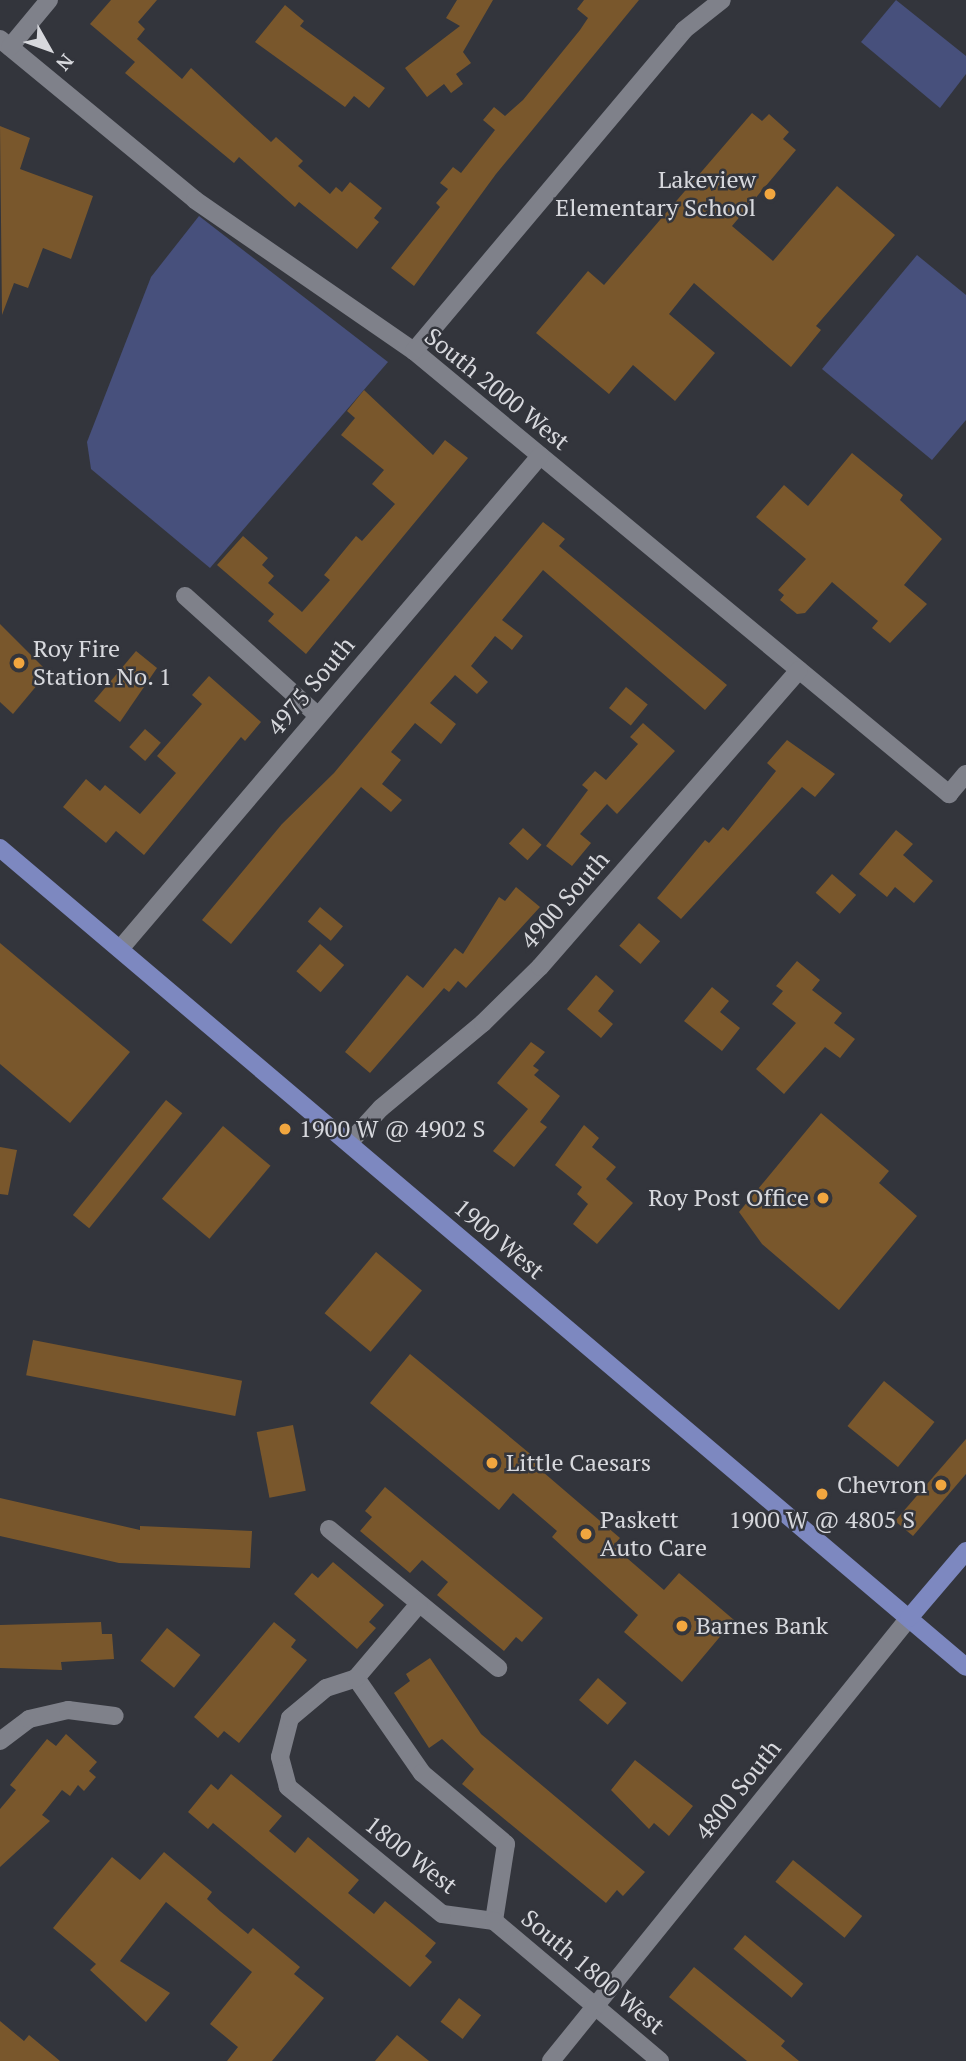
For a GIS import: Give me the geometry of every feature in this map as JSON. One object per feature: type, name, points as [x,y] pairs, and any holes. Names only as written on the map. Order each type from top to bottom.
[{"type":"main road","name":"1900 West","points":[[0,848],[966,1667]]},
{"type":"main road","name":"4800 South","points":[[909,1618],[966,1551]]},
{"type":"street","points":[[5,43],[49,0]]},
{"type":"street","points":[[414,351],[684,30],[722,0]]},
{"type":"street","name":"South 2000 West","points":[[5,43],[195,200],[414,351],[949,794],[966,774]]},
{"type":"street","name":"4975 South","points":[[120,950],[317,715],[540,456]]},
{"type":"street","points":[[185,596],[317,715]]},
{"type":"street","name":"4900 South","points":[[349,1143],[381,1108],[483,1023],[540,967],[799,670]]},
{"type":"street","points":[[329,1529],[498,1668]]},
{"type":"street","name":"1800 West","points":[[419,1604],[356,1678],[326,1688],[290,1718],[280,1757],[288,1787],[442,1914],[494,1921]]},
{"type":"street","name":"4800 South","points":[[551,2061],[909,1618]]},
{"type":"street","points":[[356,1678],[422,1773],[506,1844],[494,1921]]},
{"type":"street","points":[[0,1740],[29,1718],[68,1710],[115,1716]]},
{"type":"street","name":"South 1800 West","points":[[494,1921],[660,2061]]},
{"type":"shaded area","points":[[896,0],[966,56],[966,74],[940,108],[861,42]]},
{"type":"shaded area","points":[[199,216],[388,362],[210,568],[91,469],[87,442],[151,277]]},
{"type":"shaded area","points":[[917,255],[966,295],[966,420],[932,460],[822,369]]},
{"type":"building","points":[[111,0],[157,0],[138,22],[145,29],[137,39],[182,79],[191,68],[271,142],[276,137],[303,161],[298,166],[330,194],[336,187],[342,192],[350,182],[382,208],[374,218],[379,222],[357,249],[299,202],[295,207],[239,157],[234,163],[125,73],[135,62],[90,24]]},
{"type":"building","points":[[457,0],[493,0],[463,52],[471,63],[456,74],[463,84],[451,93],[444,84],[427,97],[405,68],[460,26],[446,18]]},
{"type":"building","points":[[584,0],[639,0],[496,174],[414,286],[391,268],[440,207],[436,203],[448,189],[440,183],[453,167],[461,173],[495,130],[483,120],[494,107],[505,116],[523,100],[580,30],[588,18],[577,9]]},
{"type":"building","points":[[285,5],[304,21],[300,26],[385,88],[369,108],[354,96],[345,107],[255,42]]},
{"type":"building","points":[[752,113],[762,121],[769,114],[789,132],[783,139],[796,150],[732,226],[773,261],[837,186],[895,235],[816,326],[821,330],[791,367],[694,283],[669,314],[715,353],[675,401],[633,365],[609,394],[536,333],[588,271],[604,285]]},
{"type":"building","points":[[0,126],[30,138],[20,169],[93,196],[71,259],[43,248],[28,288],[14,283],[2,315]]},
{"type":"building","points":[[364,390],[433,455],[445,440],[468,458],[306,654],[268,621],[274,614],[217,565],[243,536],[268,558],[262,565],[274,576],[268,583],[302,612],[330,580],[324,575],[356,536],[362,541],[395,504],[372,484],[384,470],[341,435],[355,418],[347,411]]},
{"type":"building","points":[[852,453],[903,495],[900,500],[942,539],[904,585],[927,604],[890,643],[872,628],[878,621],[832,582],[805,613],[797,614],[780,600],[784,595],[778,590],[806,559],[756,517],[784,485],[808,506]]},
{"type":"building","points":[[543,522],[565,539],[559,546],[727,685],[705,710],[543,570],[502,620],[523,636],[512,650],[495,636],[471,666],[488,682],[477,694],[455,675],[430,703],[456,724],[441,744],[415,723],[391,752],[401,760],[382,784],[402,800],[391,812],[361,787],[231,944],[202,920],[282,824],[334,773]]},
{"type":"building","name":"Roy Fire Station No. 1","points":[[0,624],[48,672],[13,714],[0,702]]},
{"type":"building","points":[[136,651],[157,668],[120,722],[94,701]]},
{"type":"building","points":[[209,676],[261,722],[245,741],[241,737],[144,855],[116,831],[106,843],[63,807],[86,779],[100,791],[105,785],[140,814],[176,773],[157,756],[202,704],[192,695]]},
{"type":"building","points":[[626,687],[648,705],[631,726],[609,708]]},
{"type":"building","points":[[643,723],[675,751],[617,814],[607,804],[580,834],[591,843],[572,866],[546,846],[588,790],[582,785],[595,771],[606,780],[638,744],[630,737]]},
{"type":"building","points":[[145,729],[161,743],[145,761],[129,747]]},
{"type":"building","points":[[787,740],[835,774],[815,797],[802,787],[681,919],[657,898],[705,840],[709,843],[723,827],[728,831],[776,771],[767,763]]},
{"type":"building","points":[[523,828],[542,845],[528,860],[509,844]]},
{"type":"building","points":[[896,830],[913,844],[903,855],[933,881],[914,903],[895,887],[887,897],[859,874]]},
{"type":"building","points":[[832,874],[856,895],[840,914],[816,893]]},
{"type":"building","points":[[516,887],[540,907],[466,988],[458,981],[449,992],[444,988],[370,1073],[345,1052],[407,975],[423,988],[455,948],[463,954],[499,897],[505,901]]},
{"type":"building","points":[[320,907],[343,926],[331,941],[308,922]]},
{"type":"building","points":[[639,923],[660,941],[640,964],[619,946]]},
{"type":"building","points":[[0,943],[130,1052],[70,1123],[0,1064]]},
{"type":"building","points":[[320,944],[344,965],[321,992],[296,971]]},
{"type":"building","points":[[797,961],[820,980],[812,990],[842,1013],[834,1023],[855,1039],[840,1058],[825,1047],[784,1094],[756,1069],[796,1023],[772,1004],[783,991],[776,986]]},
{"type":"building","points":[[596,975],[614,991],[598,1011],[613,1024],[601,1038],[567,1009]]},
{"type":"building","points":[[712,987],[729,1001],[720,1012],[740,1028],[722,1051],[684,1021]]},
{"type":"building","points":[[531,1042],[545,1052],[533,1066],[539,1070],[534,1075],[560,1096],[540,1122],[547,1127],[514,1167],[493,1151],[528,1109],[497,1083]]},
{"type":"building","points":[[166,1100],[182,1113],[89,1228],[73,1215]]},
{"type":"building","name":"Roy Post Office","points":[[821,1113],[889,1171],[879,1183],[917,1216],[839,1310],[762,1244],[739,1212]]},
{"type":"building","points":[[584,1125],[599,1138],[592,1147],[616,1167],[606,1179],[633,1203],[597,1244],[573,1224],[588,1204],[577,1194],[582,1187],[555,1165]]},
{"type":"building","points":[[223,1126],[270,1166],[209,1239],[162,1199]]},
{"type":"building","points":[[0,1147],[17,1150],[8,1195],[0,1194]]},
{"type":"building","points":[[376,1252],[422,1291],[371,1352],[325,1313]]},
{"type":"building","points":[[33,1340],[242,1381],[235,1416],[26,1375]]},
{"type":"building","points":[[410,1354],[540,1462],[536,1466],[620,1538],[613,1546],[664,1590],[679,1573],[734,1620],[682,1682],[624,1632],[638,1615],[552,1537],[557,1531],[513,1493],[499,1510],[370,1403]]},
{"type":"building","points":[[884,1381],[935,1422],[898,1467],[847,1426]]},
{"type":"building","points":[[293,1425],[306,1491],[269,1498],[257,1432]]},
{"type":"building","points":[[966,1439],[966,1474],[913,1536],[895,1521]]},
{"type":"building","points":[[385,1487],[543,1618],[522,1642],[516,1637],[504,1651],[437,1595],[448,1582],[422,1560],[410,1573],[360,1531],[372,1517],[365,1511]]},
{"type":"building","points":[[0,1498],[140,1530],[140,1526],[252,1531],[250,1568],[119,1563],[0,1536]]},
{"type":"building","points":[[333,1562],[384,1605],[369,1622],[376,1628],[357,1649],[294,1594],[312,1573],[318,1578]]},
{"type":"building","points":[[101,1622],[102,1634],[112,1634],[114,1659],[61,1662],[62,1670],[0,1668],[0,1625]]},
{"type":"building","points":[[274,1622],[296,1640],[291,1647],[307,1660],[239,1743],[224,1731],[218,1738],[194,1717]]},
{"type":"building","points":[[167,1628],[200,1655],[174,1688],[141,1661]]},
{"type":"building","points":[[430,1658],[481,1734],[645,1872],[623,1896],[617,1890],[606,1903],[462,1784],[474,1769],[442,1739],[429,1748],[394,1693],[410,1681],[406,1674]]},
{"type":"building","points":[[598,1678],[627,1703],[608,1725],[579,1700]]},
{"type":"building","points":[[66,1734],[97,1762],[89,1771],[96,1777],[84,1791],[78,1785],[70,1796],[62,1790],[42,1815],[50,1821],[0,1867],[0,1809],[16,1790],[10,1785],[47,1739],[56,1746]]},
{"type":"building","points":[[635,1760],[693,1806],[669,1836],[654,1823],[649,1829],[611,1790]]},
{"type":"building","points":[[231,1774],[282,1816],[269,1831],[295,1853],[308,1837],[359,1880],[348,1893],[374,1914],[385,1901],[436,1943],[425,1956],[432,1962],[410,1987],[213,1823],[208,1829],[188,1812],[211,1784],[218,1790]]},
{"type":"building","points":[[164,1852],[212,1892],[207,1899],[220,1911],[248,1934],[253,1928],[300,1967],[294,1974],[324,1998],[272,2061],[227,2061],[238,2047],[210,2024],[252,1972],[166,1902],[120,1961],[170,1993],[146,2022],[90,1970],[96,1964],[53,1928],[112,1857],[140,1880]]},
{"type":"building","points":[[793,1860],[862,1916],[845,1938],[775,1882]]},
{"type":"building","points":[[745,1935],[803,1984],[792,1998],[733,1949]]},
{"type":"building","points":[[694,1967],[785,2041],[781,2046],[799,2061],[747,2061],[669,1997]]},
{"type":"building","points":[[459,1998],[481,2015],[463,2039],[441,2022]]},
{"type":"building","points":[[0,2021],[24,2041],[29,2035],[60,2061],[0,2061]]},
{"type":"building","points":[[397,2035],[429,2061],[375,2061]]},
{"type":"place","name":"Lakeview Elementary School","points":[[770,194]]},
{"type":"place","name":"Roy Fire Station No. 1","points":[[19,663]]},
{"type":"place","name":"1900 W @ 4902 S","points":[[285,1129]]},
{"type":"place","name":"Roy Post Office","points":[[823,1198]]},
{"type":"place","name":"Little Caesars","points":[[492,1463]]},
{"type":"place","name":"Chevron","points":[[941,1485]]},
{"type":"place","name":"1900 W @ 4805 S","points":[[822,1494]]},
{"type":"place","name":"Paskett Auto Care","points":[[586,1534]]},
{"type":"place","name":"Barnes Bank","points":[[682,1626]]}]
